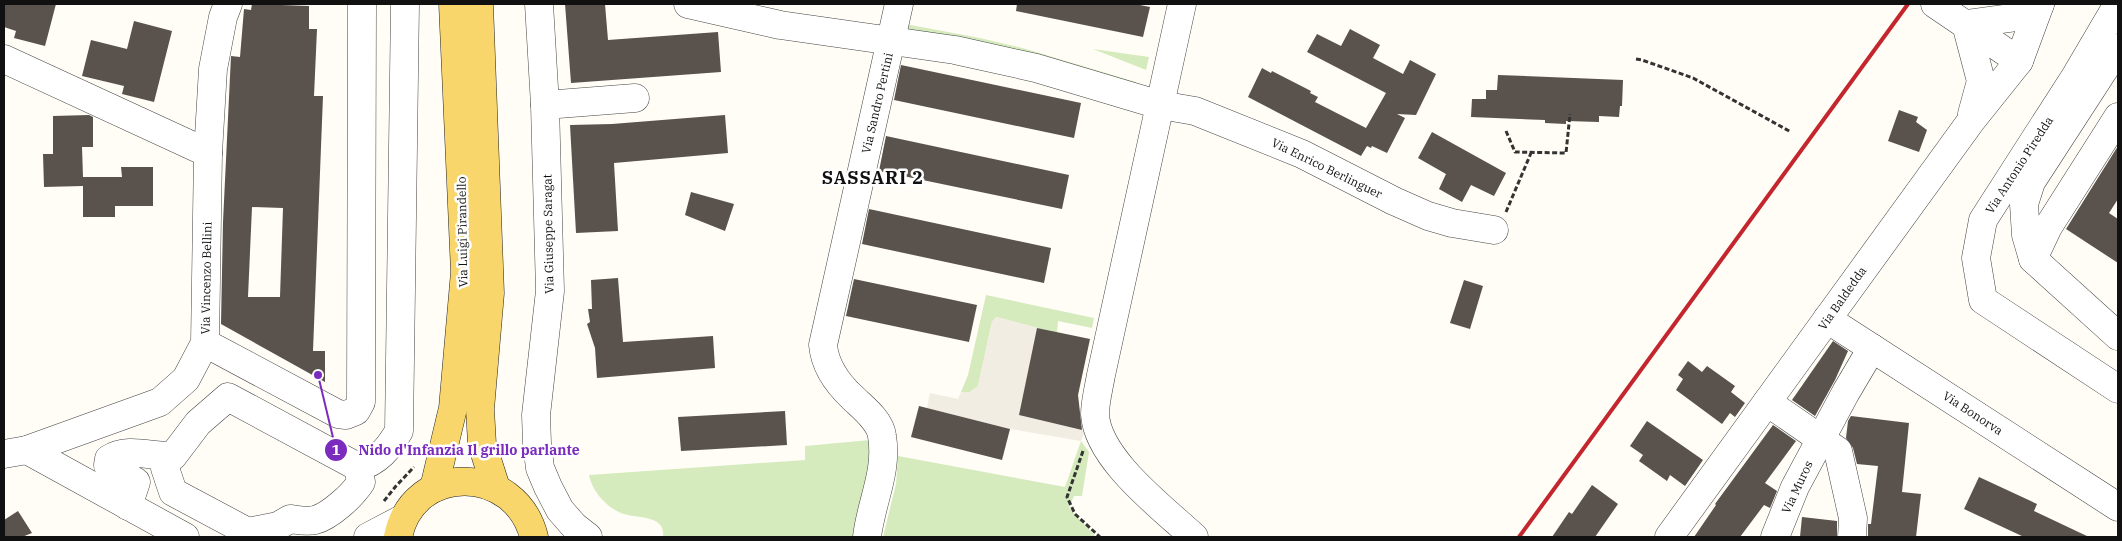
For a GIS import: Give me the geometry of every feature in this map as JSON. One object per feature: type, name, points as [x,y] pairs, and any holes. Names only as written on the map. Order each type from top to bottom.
[{"type":"main road","name":"Via Luigi Pirandello","points":[[434,488],[453,408],[465,272],[453,4]]},
{"type":"main road","name":"Via Luigi Pirandello","points":[[478,4],[490,293],[480,409],[482,444],[496,488]]},
{"type":"main road","points":[[401,528],[417,501],[434,488],[458,481],[484,483],[496,488],[513,500],[526,516],[534,537]]},
{"type":"street","name":"Via Vincenzo Bellini","points":[[16,452],[160,402],[186,379],[205,343],[208,153],[213,69],[223,17],[228,4]]},
{"type":"street","points":[[205,343],[338,414],[346,415],[356,411],[361,402],[362,4]]},
{"type":"street","points":[[128,506],[136,482],[108,465],[109,458],[116,454],[126,453],[156,457],[173,456],[198,423],[228,397],[358,468],[369,464],[386,450],[399,431],[405,4]]},
{"type":"street","name":"Via Giuseppe Saragat","points":[[539,4],[545,105],[550,291],[536,415],[537,443],[540,468],[548,488],[560,510],[574,526],[588,537]]},
{"type":"street","points":[[688,4],[780,25],[892,39],[899,4]]},
{"type":"street","points":[[1182,4],[1101,375],[1095,414],[1104,445],[1110,453],[1134,482],[1194,537]]},
{"type":"street","points":[[1935,4],[2019,61]]},
{"type":"street","points":[[1966,24],[2010,18],[2040,4]]},
{"type":"street","name":"Via Baldedda","points":[[1668,537],[1971,120],[2019,61],[2040,4]]},
{"type":"street","name":"Via Antonio Piredda","points":[[2118,4],[2075,77],[1984,220],[1976,258],[1983,300],[2118,389]]},
{"type":"street","points":[[1966,24],[1982,80],[1971,120]]},
{"type":"street","name":"Via Sandro Pertini","points":[[867,537],[884,465],[882,434],[870,414],[836,379],[828,366],[822,345],[892,39],[955,50],[1036,68],[1160,105]]},
{"type":"street","name":"Via Antonio Piredda","points":[[2033,259],[2026,235],[2024,204],[2031,182],[2118,48]]},
{"type":"street","points":[[4,59],[208,153]]},
{"type":"street","points":[[545,105],[634,98]]},
{"type":"street","name":"Via Enrico Berlinguer","points":[[1160,105],[1195,111],[1256,134],[1302,154],[1394,201],[1428,216],[1452,223],[1494,230]]},
{"type":"street","points":[[2118,117],[2048,227],[2033,259],[2118,336]]},
{"type":"street","name":"Via Bonorva","points":[[1827,319],[2118,507]]},
{"type":"street","name":"Via Muros","points":[[1775,537],[1795,487],[1872,348]]},
{"type":"street","points":[[1767,402],[1838,450],[1853,518],[1852,537]]},
{"type":"street","points":[[16,452],[128,506],[185,537]]},
{"type":"street","points":[[165,468],[173,492],[248,532],[278,526],[290,518],[304,521],[316,520],[327,514],[354,493],[361,482],[358,468]]},
{"type":"street","points":[[368,537],[401,528]]},
{"type":"path","points":[[1636,59],[1694,78],[1791,132]]},
{"type":"path","points":[[1506,131],[1515,152],[1566,154],[1570,114]]},
{"type":"path","points":[[1494,230],[1509,207],[1531,153]]},
{"type":"green space","points":[[905,24],[1026,49],[1136,82],[1139,91],[903,34]]},
{"type":"green space","points":[[1093,49],[1149,57],[1146,70]]},
{"type":"green space","points":[[986,295],[1094,318],[1092,328],[1058,321],[1057,333],[996,317],[992,322],[978,386],[970,392],[961,392],[968,375]]},
{"type":"green space","points":[[870,440],[873,451],[859,537],[663,537],[663,530],[660,524],[655,521],[627,515],[610,507],[596,492],[589,475],[805,460],[805,446]]},
{"type":"green space","points":[[1081,441],[1089,452],[1082,496],[1074,496],[1069,508],[1096,537],[883,537],[896,484],[898,456],[1065,487]]},
{"type":"shaded area","points":[[996,317],[1037,328],[1020,415],[1085,431],[1081,441],[1010,429],[927,408],[930,393],[958,399],[961,392],[970,392],[978,386],[992,322]]},
{"type":"building","points":[[4,4],[56,4],[45,46],[14,38],[16,31],[4,27]]},
{"type":"building","points":[[252,4],[309,6],[309,29],[317,29],[314,96],[323,96],[313,351],[325,351],[325,382],[221,324],[223,222],[231,56],[240,57],[244,9],[251,10]],"holes":[[[252,207],[283,208],[280,297],[248,297]]]},
{"type":"building","points":[[565,4],[605,4],[608,40],[718,32],[721,72],[571,83]]},
{"type":"building","points":[[1017,4],[1135,4],[1150,7],[1143,37],[1016,11]]},
{"type":"building","points":[[134,21],[172,31],[154,102],[122,94],[124,86],[82,76],[91,40],[127,49]]},
{"type":"building","points":[[1350,29],[1380,45],[1373,58],[1403,74],[1410,60],[1436,74],[1416,115],[1397,114],[1405,118],[1387,153],[1372,146],[1371,148],[1367,146],[1361,156],[1248,97],[1262,68],[1271,73],[1272,71],[1311,91],[1310,93],[1318,97],[1315,102],[1366,128],[1386,93],[1307,52],[1317,34],[1341,46]]},
{"type":"building","points":[[901,65],[1081,103],[1074,138],[894,100]]},
{"type":"building","points":[[1498,75],[1623,80],[1622,106],[1620,106],[1619,117],[1599,116],[1599,122],[1566,121],[1566,124],[1545,123],[1545,120],[1471,117],[1472,99],[1486,99],[1486,90],[1497,90]]},
{"type":"building","points":[[1899,110],[1918,117],[1916,122],[1927,130],[1919,152],[1888,141]]},
{"type":"building","points":[[89,115],[93,117],[93,147],[82,147],[83,177],[122,177],[121,167],[153,167],[153,206],[115,206],[115,217],[83,217],[83,186],[44,187],[43,154],[53,154],[53,116]]},
{"type":"building","points":[[725,115],[728,153],[614,163],[618,231],[576,233],[570,125],[612,124]]},
{"type":"building","points":[[1432,132],[1506,173],[1494,196],[1471,185],[1462,202],[1439,189],[1446,174],[1418,158]]},
{"type":"building","points":[[886,136],[1069,175],[1062,209],[879,171]]},
{"type":"building","points":[[2118,146],[2118,199],[2109,213],[2118,219],[2118,263],[2066,229]]},
{"type":"building","points":[[691,192],[734,204],[725,231],[685,215]]},
{"type":"building","points":[[869,209],[1051,248],[1044,283],[862,244]]},
{"type":"building","points":[[618,278],[623,342],[713,336],[715,368],[597,378],[595,348],[587,324],[590,322],[588,309],[592,309],[591,280]]},
{"type":"building","points":[[854,279],[977,305],[969,342],[846,316]]},
{"type":"building","points":[[1464,280],[1483,286],[1470,329],[1450,323]]},
{"type":"building","points":[[1037,328],[1090,339],[1078,395],[1082,430],[1019,415]]},
{"type":"building","points":[[1833,341],[1848,351],[1835,380],[1815,416],[1792,400]]},
{"type":"building","points":[[1688,361],[1702,372],[1707,366],[1735,386],[1731,392],[1745,403],[1735,417],[1730,413],[1722,424],[1676,390],[1683,379],[1678,375]]},
{"type":"building","points":[[919,406],[1010,429],[1002,460],[911,437]]},
{"type":"building","points":[[785,411],[787,445],[681,451],[678,417]]},
{"type":"building","points":[[1851,416],[1909,423],[1902,492],[1921,494],[1916,537],[1868,537],[1868,524],[1871,524],[1878,466],[1857,464],[1853,448],[1846,438],[1848,421]]},
{"type":"building","points":[[1647,421],[1703,460],[1685,486],[1670,475],[1667,481],[1639,461],[1643,455],[1630,446]]},
{"type":"building","points":[[1773,425],[1796,441],[1765,483],[1777,491],[1770,508],[1764,505],[1740,537],[1694,537],[1715,504]]},
{"type":"building","points":[[1979,477],[2037,504],[2034,511],[2089,537],[2024,537],[1964,509]]},
{"type":"building","points":[[1592,485],[1618,504],[1595,537],[1552,537],[1569,512],[1572,514]]},
{"type":"building","points":[[18,511],[32,533],[22,537],[4,537],[4,520]]},
{"type":"building","points":[[1802,517],[1837,521],[1837,537],[1800,537]]},
{"type":"railway","points":[[1519,537],[1908,4]]},
{"type":"place","name":"Nido d'Infanzia Il grillo parlante","points":[[318,375]]},
{"type":"district","name":"SASSARI 2","points":[[873,177]]}]
